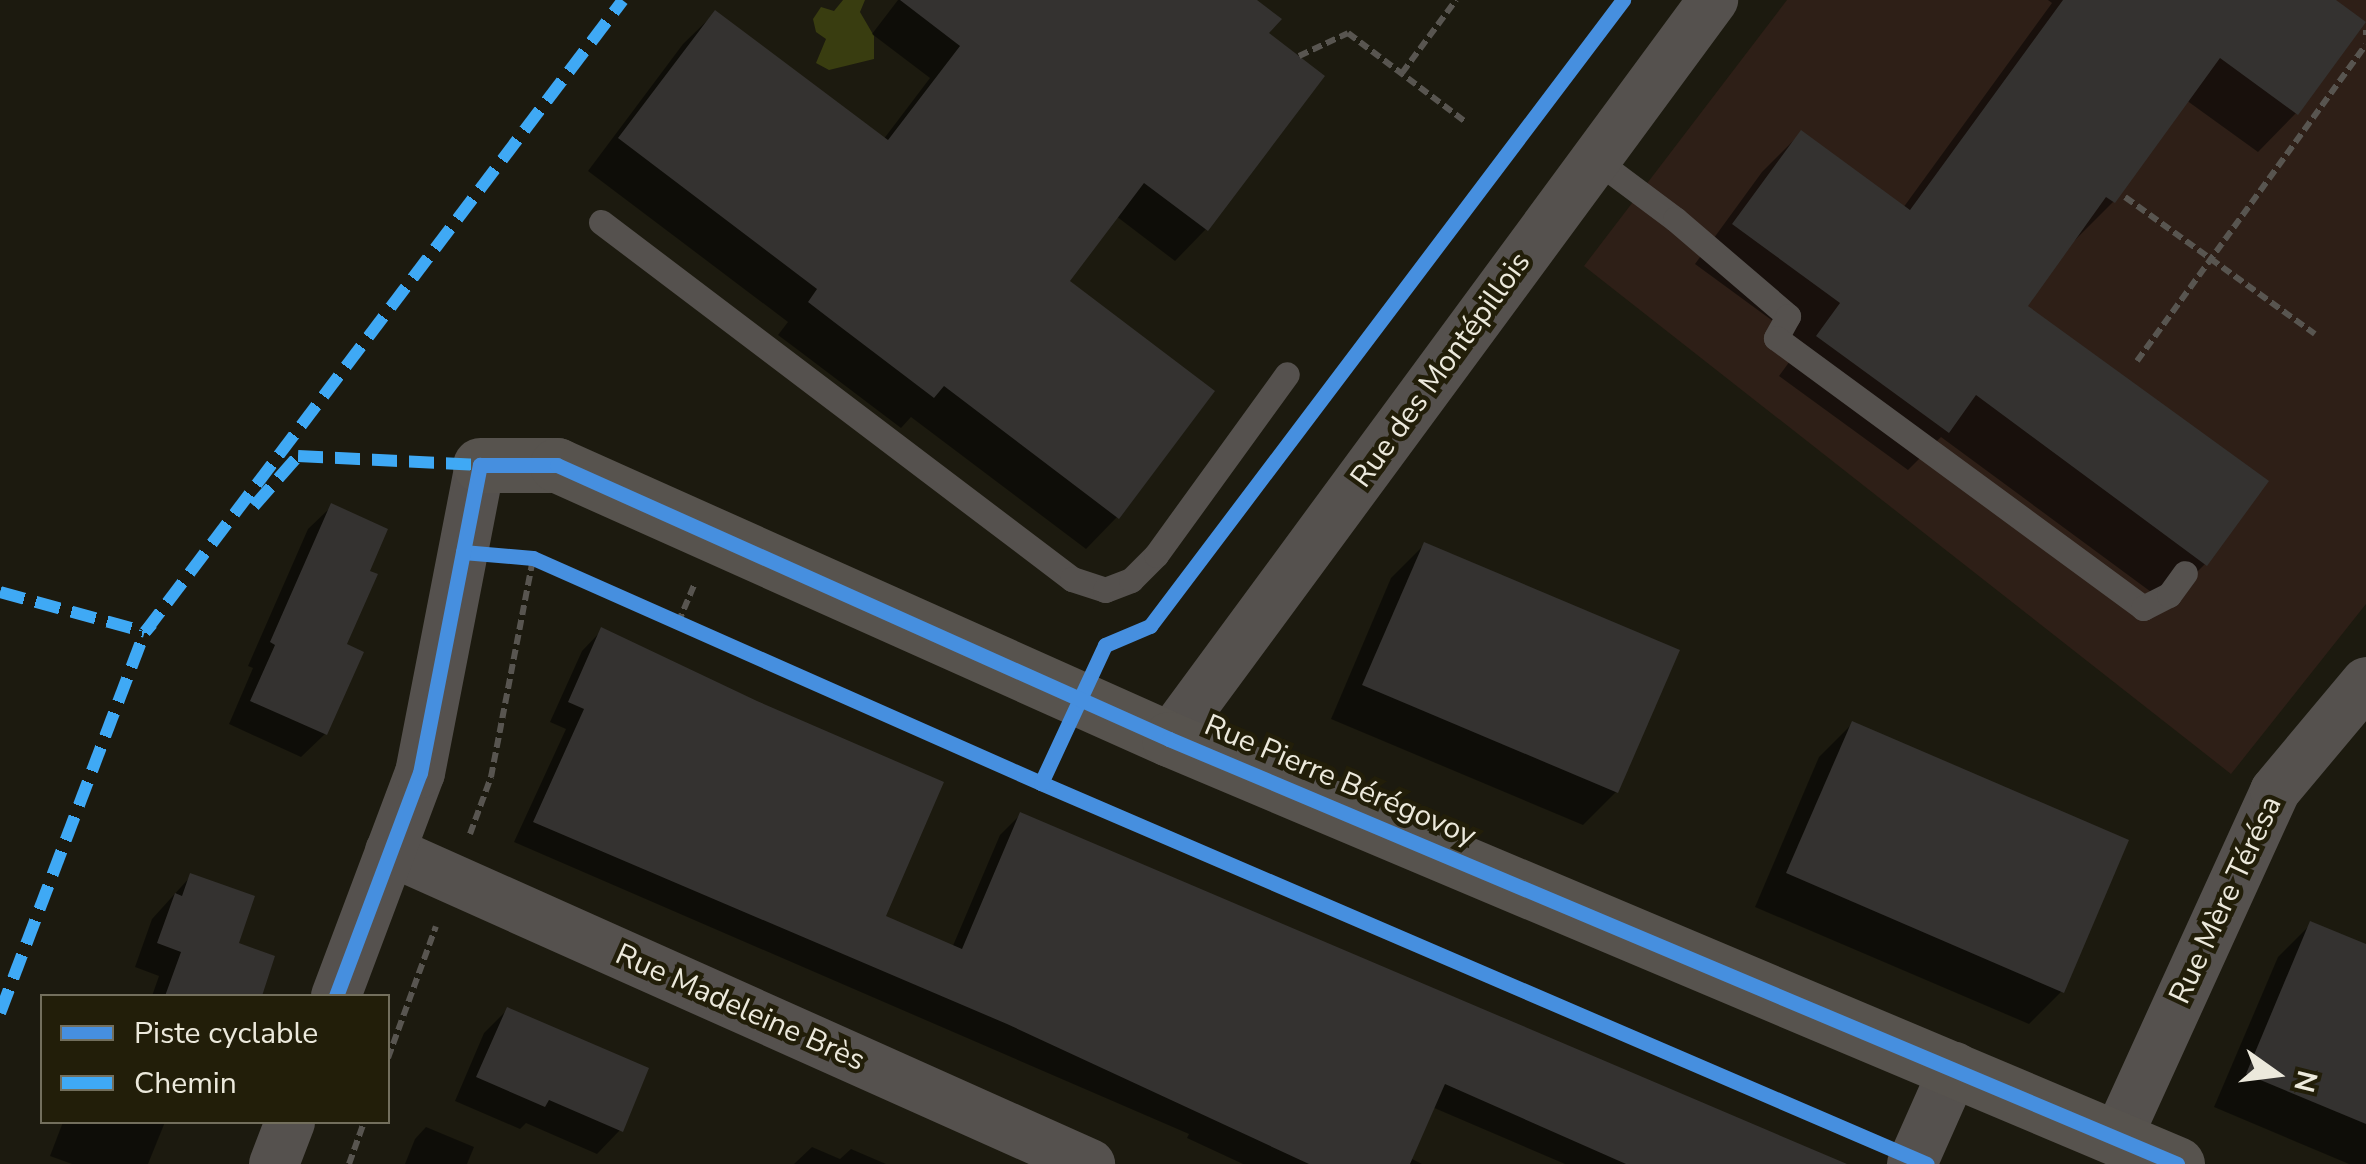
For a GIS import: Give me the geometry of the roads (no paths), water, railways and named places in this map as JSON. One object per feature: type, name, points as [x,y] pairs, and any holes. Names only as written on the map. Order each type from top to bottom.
[{"type":"street","name":"Rue des Montépillois","points":[[1168,739],[1713,0]]},
{"type":"street","name":"Rue Pierre Bérégovoy","points":[[480,465],[558,465],[1168,739],[1955,1067],[2177,1164]]},
{"type":"street","points":[[337,994],[420,773],[480,465]]},
{"type":"street","name":"Rue Mère Térésa","points":[[2117,1138],[2275,791],[2366,682]]},
{"type":"street","name":"Rue Madeleine Brès","points":[[390,851],[1090,1164]]},
{"type":"street","points":[[1912,1164],[1955,1067]]},
{"type":"street","points":[[274,1164],[289,1124]]},
{"type":"lane","points":[[1596,160],[1674,219],[1788,316],[1776,338],[2143,608],[2170,595],[2185,574]]},
{"type":"lane","points":[[601,222],[1072,579],[1105,590],[1131,580],[1156,555],[1287,374]]}]
